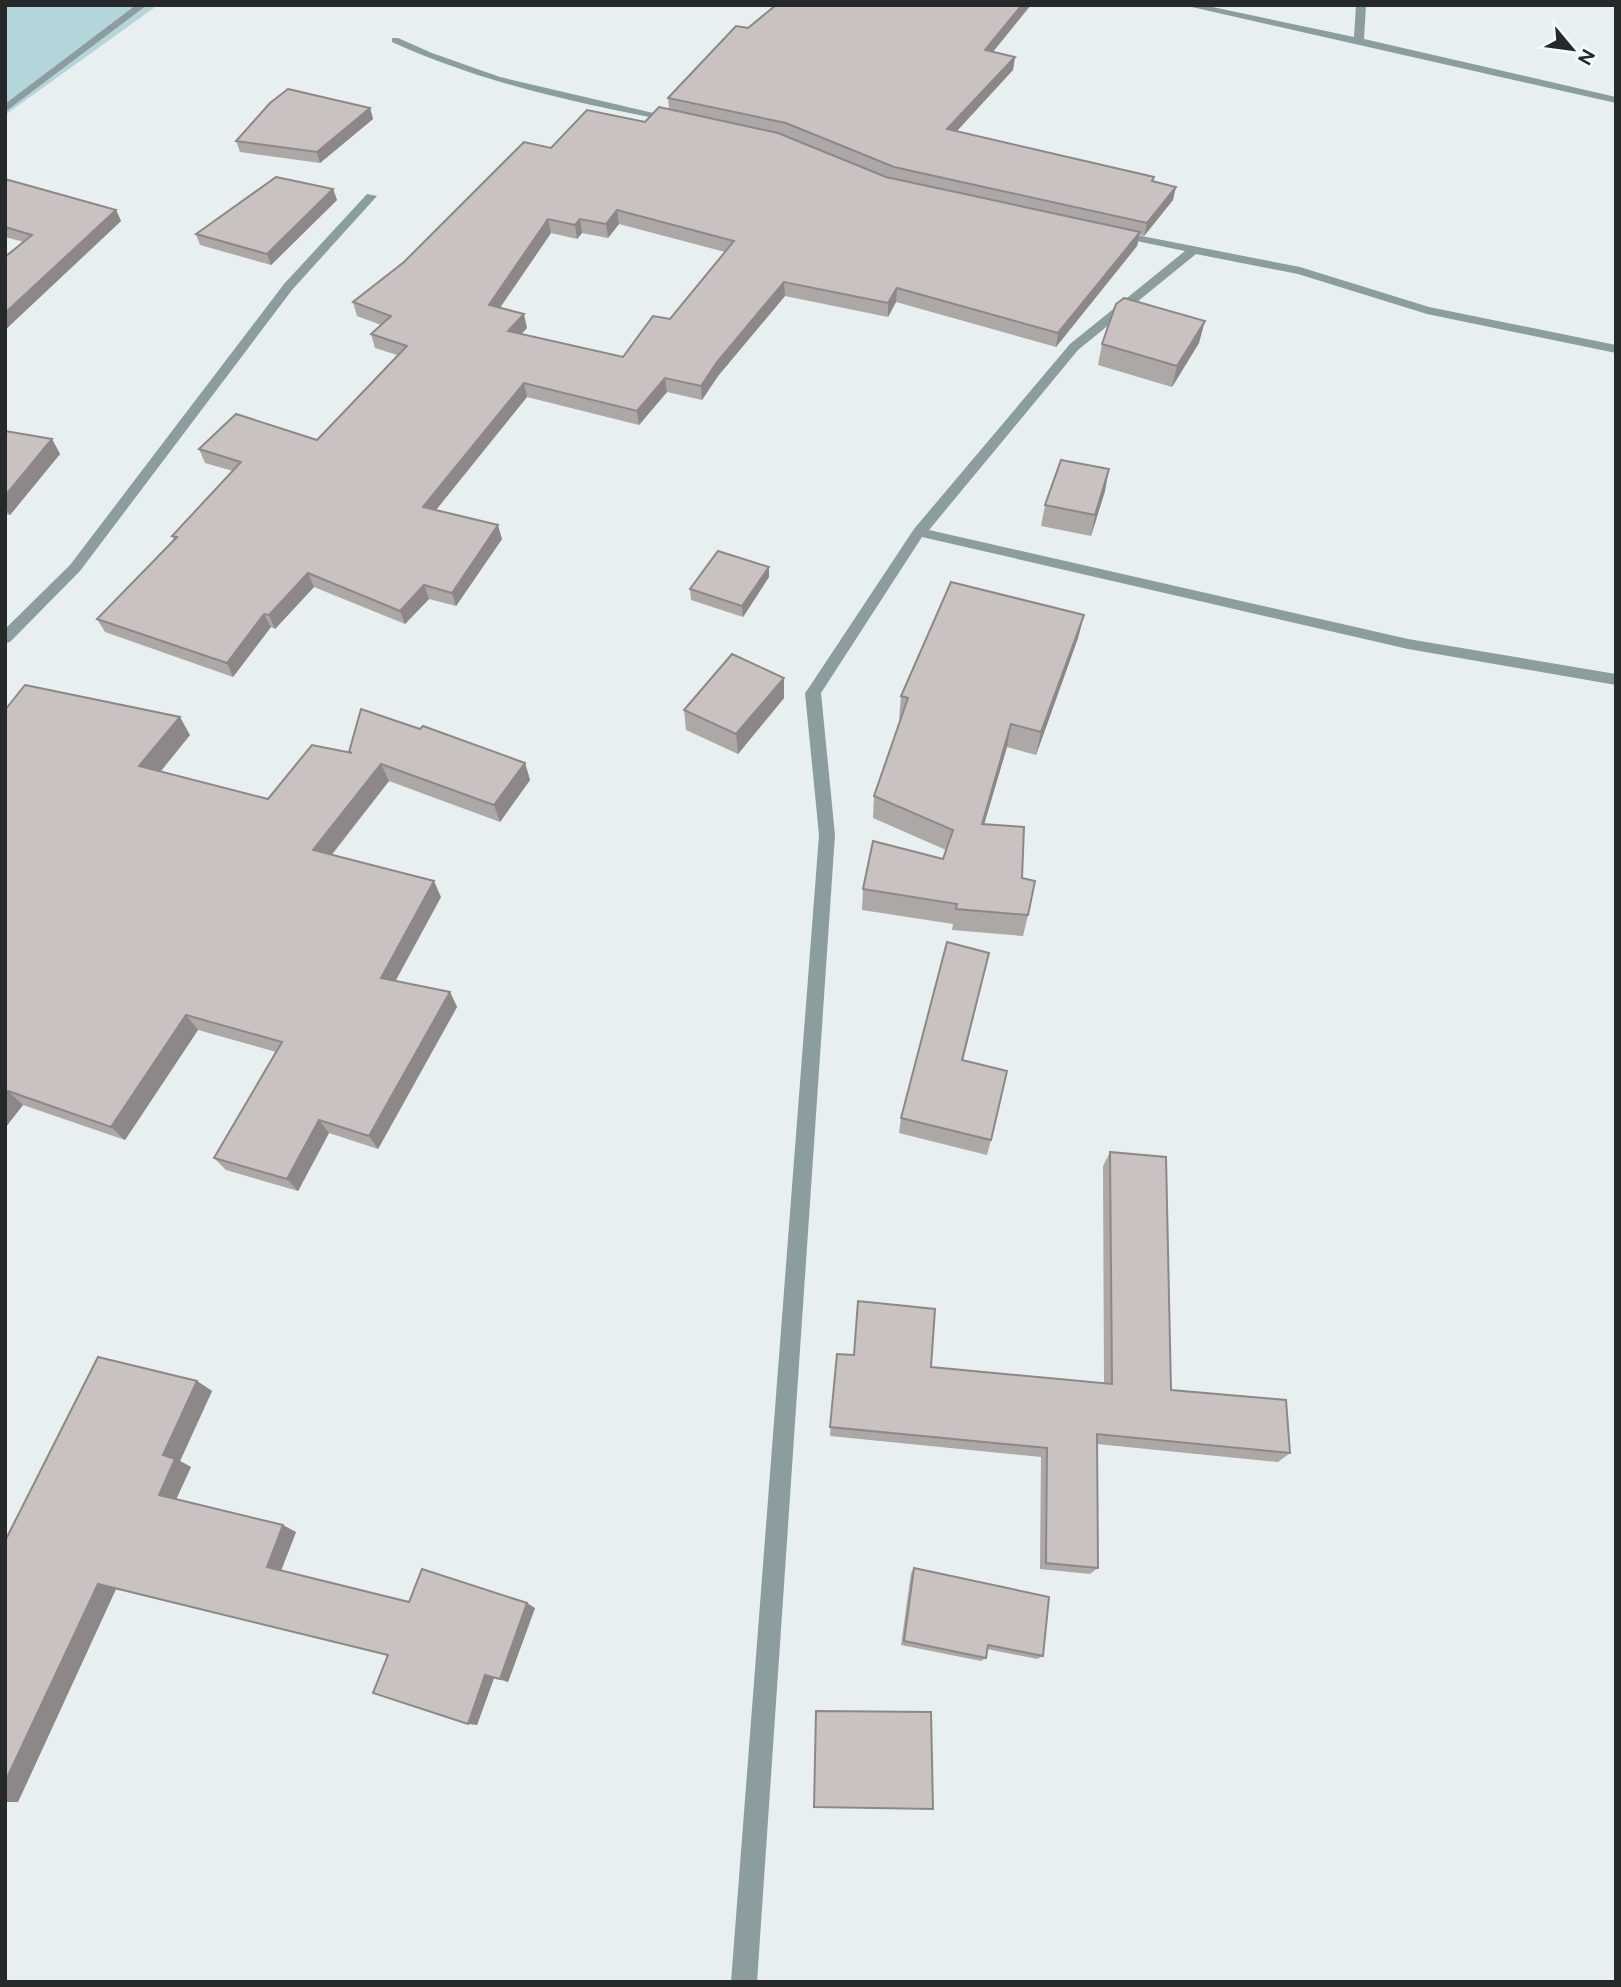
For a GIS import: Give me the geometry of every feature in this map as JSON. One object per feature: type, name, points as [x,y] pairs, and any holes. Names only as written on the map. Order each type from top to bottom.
[{"type":"street","points":[[5,109],[142,5]]},
{"type":"street","points":[[1188,5],[1616,100]]},
{"type":"street","points":[[1359,41],[1361,5]]},
{"type":"street","points":[[395,40],[423,53],[514,84],[680,120]]},
{"type":"street","points":[[5,638],[75,568],[288,288],[371,196]]},
{"type":"street","points":[[1098,230],[1300,271],[1427,310],[1616,349]]},
{"type":"street","points":[[744,1982],[827,835],[813,693],[919,532],[1074,347],[1191,251]]},
{"type":"street","points":[[919,532],[1408,645],[1616,680]]},
{"type":"shaded area","points":[[5,5],[158,5],[5,115]]},
{"type":"building","points":[[776,5],[1022,5],[985,50],[1015,57],[947,129],[1154,177],[1152,181],[1176,187],[1147,223],[894,167],[786,123],[668,98],[736,26],[748,28]]},
{"type":"building","points":[[288,89],[370,108],[317,152],[236,141],[270,103]]},
{"type":"building","points":[[659,107],[778,133],[886,177],[1140,232],[1058,333],[897,288],[888,303],[784,282],[717,362],[701,386],[665,378],[637,411],[524,383],[423,507],[498,525],[452,593],[424,585],[400,611],[308,573],[269,615],[264,614],[227,663],[97,619],[177,537],[172,536],[241,462],[199,449],[236,414],[317,440],[407,346],[371,334],[391,316],[353,302],[404,262],[524,142],[551,148],[587,110],[645,122]],"holes":[[[617,210],[734,241],[670,319],[653,316],[623,357],[508,331],[524,314],[489,305],[548,219],[575,225],[580,219],[606,224]]]},
{"type":"building","points":[[276,177],[333,189],[267,254],[196,234]]},
{"type":"building","points":[[5,179],[116,210],[5,313],[5,257],[32,235],[5,227]]},
{"type":"building","points":[[1124,298],[1205,321],[1177,366],[1102,344],[1116,304]]},
{"type":"building","points":[[5,431],[52,439],[5,496]]},
{"type":"building","points":[[1061,460],[1109,469],[1095,515],[1045,505]]},
{"type":"building","points":[[718,551],[769,567],[742,606],[690,589]]},
{"type":"building","points":[[951,582],[1084,615],[1041,732],[1011,724],[982,824],[1024,827],[1022,878],[1035,881],[1028,915],[956,909],[957,904],[863,889],[873,841],[943,859],[953,830],[874,796],[908,698],[901,696]]},
{"type":"building","points":[[732,654],[784,678],[736,734],[684,710]]},
{"type":"building","points":[[25,685],[180,717],[139,766],[268,799],[312,745],[352,753],[349,752],[361,709],[420,729],[423,726],[525,763],[494,805],[381,764],[313,850],[434,881],[381,978],[450,992],[369,1136],[319,1120],[287,1179],[214,1158],[282,1042],[186,1015],[111,1127],[8,1091],[5,1094],[5,710]]},
{"type":"building","points":[[947,942],[989,953],[962,1060],[1007,1071],[991,1140],[901,1118]]},
{"type":"building","points":[[1110,1152],[1166,1157],[1171,1390],[1286,1400],[1290,1453],[1097,1434],[1098,1568],[1046,1563],[1047,1448],[830,1427],[837,1354],[854,1355],[858,1301],[935,1309],[931,1367],[1112,1384]]},
{"type":"building","points":[[98,1357],[197,1381],[163,1455],[175,1459],[159,1495],[283,1525],[267,1567],[409,1602],[422,1569],[527,1603],[500,1679],[485,1675],[468,1724],[373,1693],[388,1655],[98,1584],[5,1782],[5,1541]]},
{"type":"building","points":[[914,1568],[1049,1597],[1043,1656],[988,1645],[986,1658],[904,1641]]},
{"type":"building","points":[[816,1711],[931,1712],[933,1809],[814,1807]]}]
